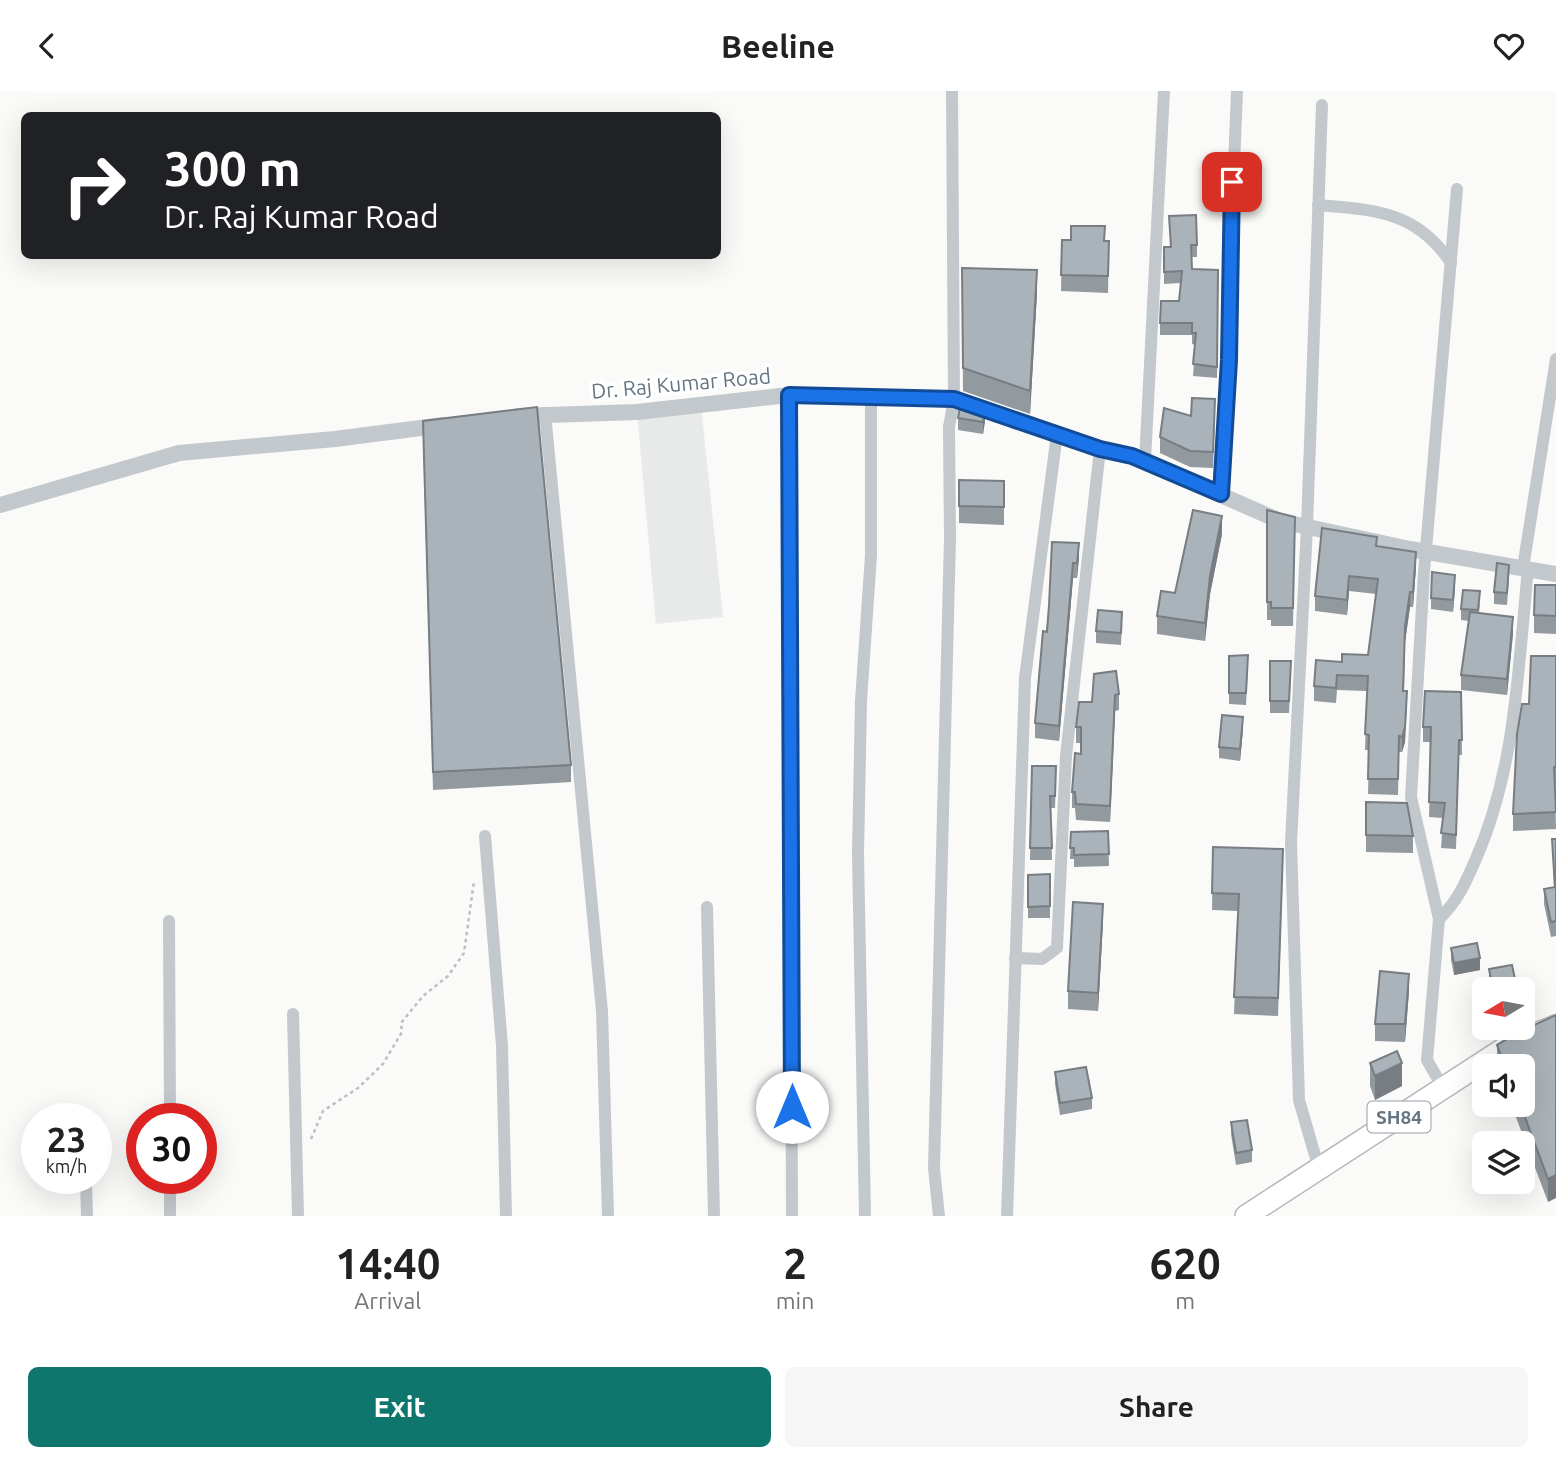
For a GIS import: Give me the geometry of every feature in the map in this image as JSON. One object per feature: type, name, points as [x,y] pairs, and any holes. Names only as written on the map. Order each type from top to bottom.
[{"type":"main road","name":"SH84","points":[[1246,1216],[1511,1044],[1556,1026]]},
{"type":"street","points":[[939,1216],[934,1168],[950,538],[949,427],[954,399],[952,91]]},
{"type":"street","points":[[1145,461],[1164,91]]},
{"type":"street","points":[[1221,494],[1237,91]]},
{"type":"street","points":[[1319,1169],[1299,1100],[1291,843],[1307,527],[1322,105]]},
{"type":"street","points":[[1443,1088],[1427,1060],[1439,919],[1411,797],[1426,551],[1457,188]]},
{"type":"street","points":[[1318,205],[1387,212],[1416,226],[1439,246],[1451,264]]},
{"type":"street","points":[[1439,919],[1457,902],[1489,829],[1507,765],[1526,569],[1556,359]]},
{"type":"street","points":[[789,395],[792,1216]]},
{"type":"street","name":"Dr. Raj Kumar Road","points":[[504,418],[545,413],[637,412],[789,395],[954,399],[1100,449],[1145,461],[1280,521],[1556,574]]},
{"type":"street","points":[[865,1216],[858,853],[861,701],[872,555],[871,396]]},
{"type":"street","points":[[545,413],[602,1011],[608,1216]]},
{"type":"street","points":[[0,505],[179,453],[335,439],[463,423]]},
{"type":"street","points":[[1007,1216],[1025,678],[1057,434]]},
{"type":"street","points":[[1015,958],[1042,959],[1057,948],[1066,756],[1100,449]]},
{"type":"street","points":[[485,836],[502,1046],[506,1216]]},
{"type":"street","points":[[707,907],[714,1216]]},
{"type":"street","points":[[169,921],[170,1103]]},
{"type":"street","points":[[293,1014],[298,1216]]},
{"type":"street","points":[[86,1194],[87,1216]]},
{"type":"street","points":[[170,1194],[170,1216]]},
{"type":"path","points":[[297,1154],[307,1147],[323,1111],[358,1088],[383,1064],[402,1032],[401,1023],[423,996],[448,976],[464,953],[470,896],[476,872]]},
{"type":"shaded area","points":[[701,405],[723,617],[656,624],[637,412]]},
{"type":"building","points":[[1196,215],[1197,245],[1191,245],[1192,269],[1218,270],[1217,367],[1193,364],[1196,333],[1192,333],[1192,323],[1160,323],[1161,301],[1179,301],[1182,271],[1164,272],[1164,247],[1171,247],[1169,216]]},
{"type":"building","points":[[1071,226],[1105,226],[1104,241],[1109,241],[1108,276],[1061,275],[1062,240],[1071,240]]},
{"type":"building","points":[[962,268],[1037,270],[1030,391],[963,368]]},
{"type":"building","points":[[1192,398],[1215,399],[1213,452],[1190,451],[1160,437],[1164,408],[1191,416]]},
{"type":"building","points":[[961,401],[985,409],[983,422],[958,418]]},
{"type":"building","points":[[537,407],[571,765],[433,772],[423,421]]},
{"type":"building","points":[[959,480],[1004,481],[1004,507],[959,506]]},
{"type":"building","points":[[1193,510],[1222,516],[1210,576],[1205,623],[1157,616],[1161,591],[1175,593]]},
{"type":"building","points":[[1267,510],[1295,517],[1293,608],[1271,608],[1271,602],[1267,602]]},
{"type":"building","points":[[1322,528],[1377,537],[1376,546],[1416,552],[1413,592],[1410,592],[1405,626],[1403,691],[1407,691],[1405,727],[1402,737],[1399,736],[1398,779],[1368,779],[1369,735],[1365,734],[1368,676],[1337,675],[1336,688],[1314,686],[1316,660],[1342,662],[1342,654],[1368,655],[1378,579],[1349,576],[1347,600],[1315,596]]},
{"type":"building","points":[[1052,542],[1079,543],[1077,563],[1073,563],[1059,726],[1035,723],[1043,631],[1047,632]]},
{"type":"building","points":[[1497,563],[1509,565],[1507,593],[1494,592]]},
{"type":"building","points":[[1432,572],[1455,575],[1453,600],[1431,598]]},
{"type":"building","points":[[1535,585],[1556,585],[1556,616],[1534,615]]},
{"type":"building","points":[[1463,590],[1480,591],[1478,610],[1461,609]]},
{"type":"building","points":[[1098,610],[1122,612],[1121,633],[1096,631]]},
{"type":"building","points":[[1470,612],[1513,617],[1507,679],[1461,675]]},
{"type":"building","points":[[1248,655],[1246,693],[1229,693],[1229,656]]},
{"type":"building","points":[[1531,656],[1556,656],[1556,812],[1513,814],[1517,734],[1522,704],[1529,704]]},
{"type":"building","points":[[1270,661],[1291,661],[1289,701],[1270,701]]},
{"type":"building","points":[[1116,671],[1119,694],[1115,695],[1110,806],[1076,804],[1075,792],[1072,792],[1075,753],[1081,754],[1081,727],[1076,727],[1079,702],[1092,702],[1094,674]]},
{"type":"building","points":[[1425,691],[1461,692],[1462,740],[1459,740],[1456,835],[1441,833],[1445,803],[1429,802],[1431,727],[1423,727]]},
{"type":"building","points":[[1222,715],[1243,717],[1240,749],[1219,747]]},
{"type":"building","points":[[1032,766],[1056,766],[1055,796],[1050,796],[1052,848],[1030,848]]},
{"type":"building","points":[[1366,802],[1407,803],[1413,836],[1366,835]]},
{"type":"building","points":[[1108,831],[1109,854],[1074,855],[1074,848],[1070,848],[1071,832]]},
{"type":"building","points":[[1552,839],[1556,839],[1556,921],[1551,922],[1544,889],[1555,887]]},
{"type":"building","points":[[1213,847],[1283,849],[1278,998],[1234,997],[1239,894],[1212,893]]},
{"type":"building","points":[[1050,874],[1050,906],[1028,907],[1028,875]]},
{"type":"building","points":[[1073,902],[1103,904],[1098,993],[1068,991]]},
{"type":"building","points":[[1477,943],[1480,958],[1454,963],[1451,948]]},
{"type":"building","points":[[1512,965],[1514,977],[1491,977],[1489,969]]},
{"type":"building","points":[[1380,971],[1409,974],[1405,1024],[1375,1024]]},
{"type":"building","points":[[1556,1015],[1556,1175],[1548,1179],[1535,1144],[1535,1131],[1530,1131],[1525,1117],[1535,1117],[1535,1054],[1500,1054],[1497,1045],[1505,1040],[1535,1040],[1535,1025]]},
{"type":"building","points":[[1397,1051],[1402,1063],[1375,1076],[1370,1063]]},
{"type":"building","points":[[1086,1067],[1092,1098],[1060,1103],[1055,1072]]},
{"type":"building","points":[[1247,1120],[1252,1150],[1236,1153],[1231,1122]]},
{"type":"route","points":[[792,1107],[789,395],[954,399],[1100,449],[1132,456],[1221,494],[1229,360],[1232,182]]}]
